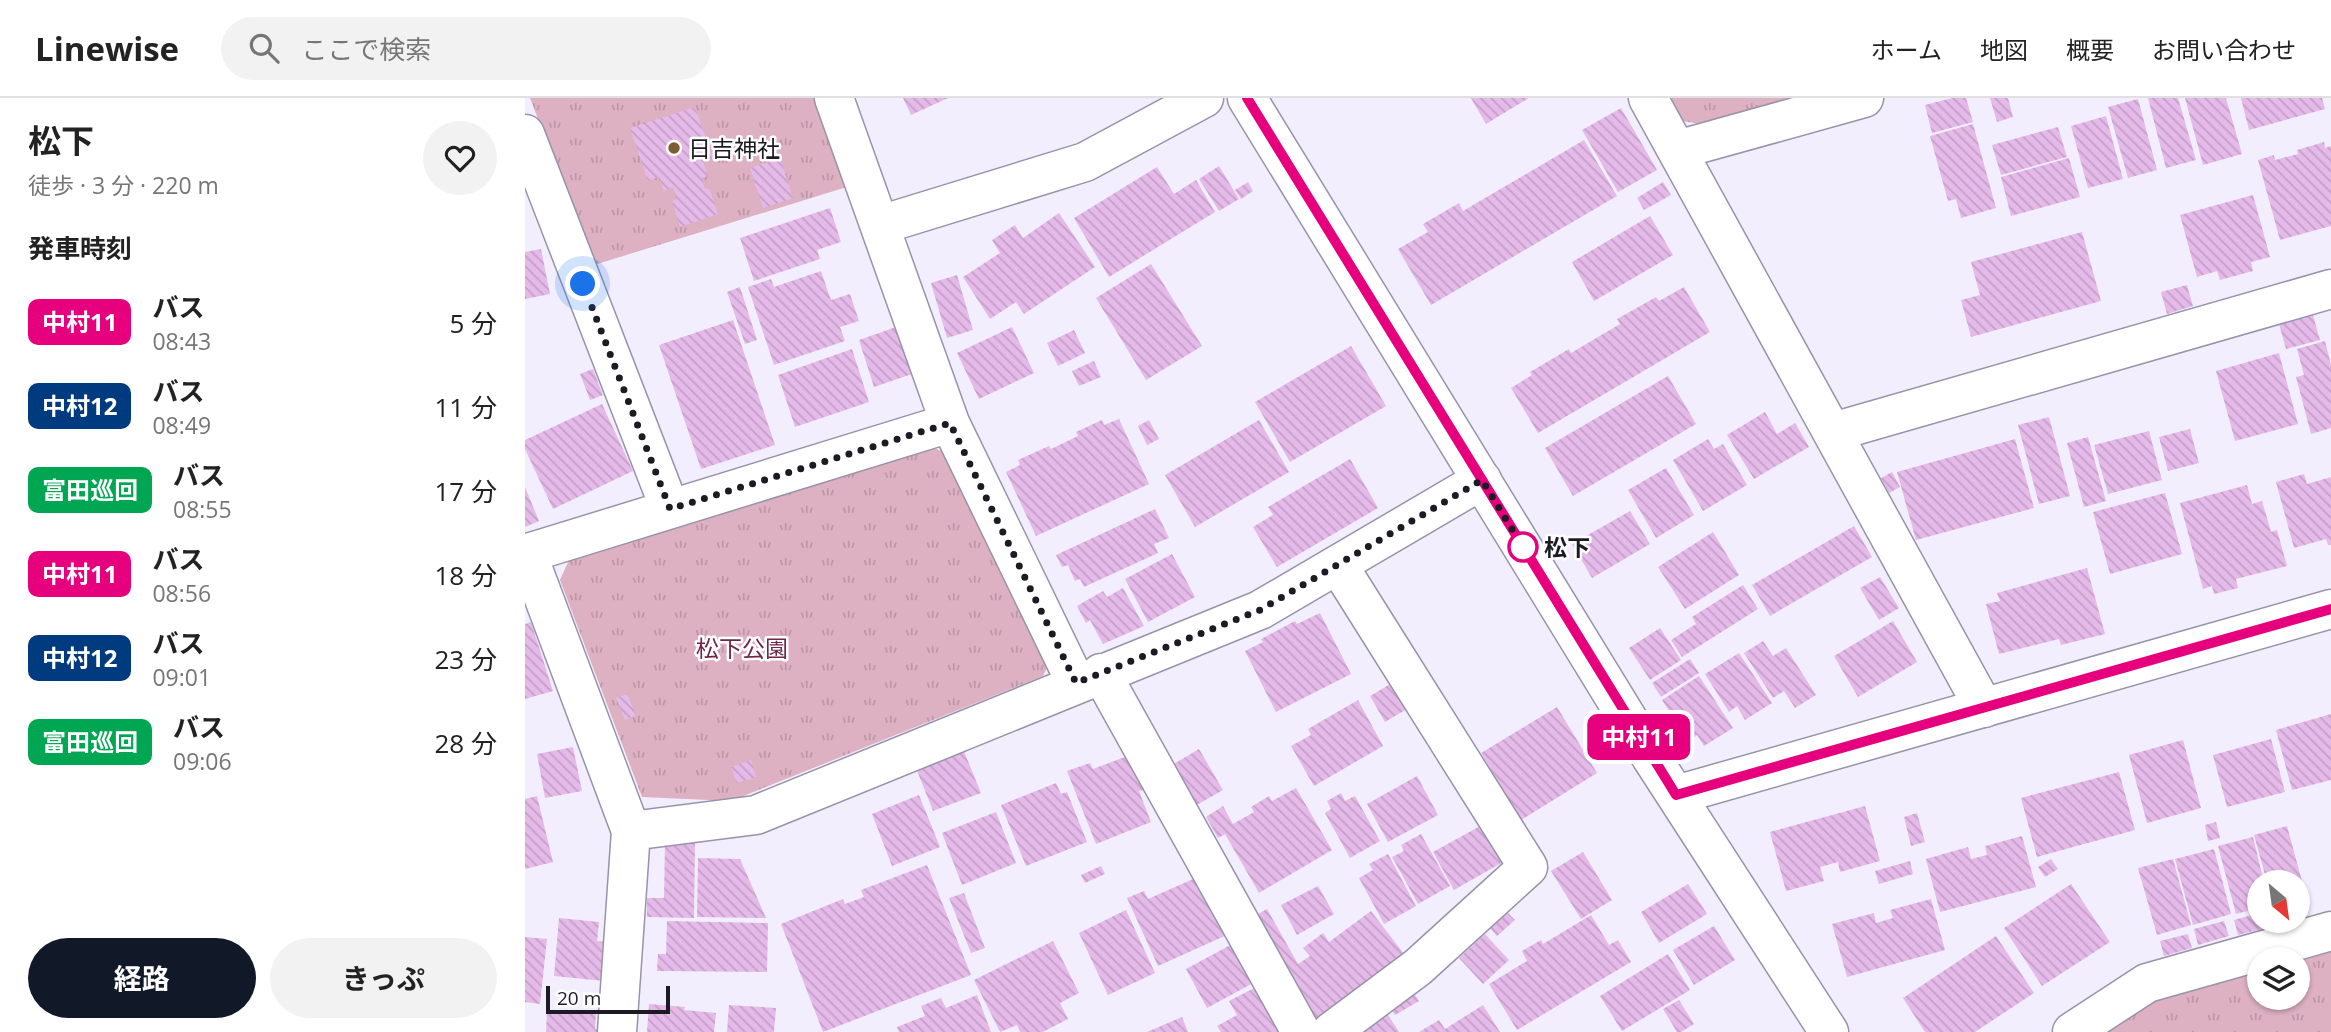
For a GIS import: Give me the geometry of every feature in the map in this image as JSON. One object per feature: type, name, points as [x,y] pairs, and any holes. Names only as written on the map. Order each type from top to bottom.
[{"type":"street","points":[[834,98],[950,423],[1089,678],[1301,1032]]},
{"type":"street","points":[[880,225],[1085,162],[1204,98]]},
{"type":"street","points":[[1247,98],[1676,795],[1828,1032]]},
{"type":"street","points":[[1648,98],[1984,708]]},
{"type":"street","points":[[1677,150],[1864,98]]},
{"type":"street","points":[[525,134],[538,205],[670,509]]},
{"type":"street","points":[[1833,432],[2331,289]]},
{"type":"street","points":[[617,1032],[631,831],[526,553],[950,423]]},
{"type":"street","points":[[631,831],[756,815],[1260,610],[1482,480]]},
{"type":"street","points":[[1331,1032],[1418,967],[1528,867],[1338,565]]},
{"type":"street","points":[[1676,795],[2331,609]]},
{"type":"street","points":[[2072,1032],[2147,982],[2331,931]]},
{"type":"green space","points":[[530,98],[818,98],[850,186],[594,265]]},
{"type":"green space","points":[[1668,98],[1790,98],[1701,124],[1682,121]]},
{"type":"green space","name":"松下公園","points":[[929,445],[949,455],[1051,659],[1043,676],[731,801],[642,797],[560,580],[570,558]]},
{"type":"green space","points":[[2331,952],[2331,1032],[2106,1032],[2152,1000],[2247,974],[2247,1010],[2310,1010],[2310,958]]},
{"type":"building","points":[[903,98],[948,98],[911,115]]},
{"type":"building","points":[[1471,98],[1529,98],[1486,124]]},
{"type":"building","points":[[1952,98],[1966,98],[1973,122],[1932,133],[1925,105]]},
{"type":"building","points":[[1990,98],[2008,98],[2013,117],[1997,122]]},
{"type":"building","points":[[2148,98],[2178,98],[2196,160],[2166,168]]},
{"type":"building","points":[[2185,98],[2226,98],[2242,154],[2203,165]]},
{"type":"building","points":[[2241,98],[2322,98],[2325,109],[2249,130]]},
{"type":"building","points":[[2138,99],[2157,170],[2128,178],[2108,107]]},
{"type":"building","points":[[695,107],[713,159],[703,162],[708,176],[702,178],[705,189],[709,188],[718,214],[680,227],[672,201],[677,199],[673,187],[664,191],[659,177],[648,181],[630,128]]},
{"type":"building","points":[[1621,108],[1657,170],[1618,192],[1582,130]]},
{"type":"building","points":[[2106,116],[2123,179],[2088,188],[2071,126]]},
{"type":"building","points":[[1973,124],[1996,208],[1961,218],[1956,199],[1948,201],[1930,136]]},
{"type":"building","points":[[2058,127],[2067,157],[2001,175],[1992,145]]},
{"type":"building","points":[[1584,140],[1617,196],[1431,305],[1398,249],[1428,232],[1423,224],[1459,203],[1463,211]]},
{"type":"building","points":[[2324,142],[2325,148],[2331,146],[2331,226],[2280,240],[2258,160],[2274,155],[2275,160],[2298,154],[2297,150]]},
{"type":"building","points":[[780,158],[793,198],[763,208],[750,168]]},
{"type":"building","points":[[2069,158],[2080,197],[2011,216],[2001,177]]},
{"type":"building","points":[[1219,166],[1239,199],[1219,211],[1199,179]]},
{"type":"building","points":[[1157,167],[1174,194],[1196,180],[1215,212],[1109,277],[1074,218]]},
{"type":"building","points":[[1248,182],[1253,191],[1241,199],[1235,190]]},
{"type":"building","points":[[1663,182],[1671,195],[1644,210],[1637,198]]},
{"type":"building","points":[[2253,195],[2270,257],[2251,262],[2253,271],[2220,280],[2217,271],[2197,277],[2180,215]]},
{"type":"building","points":[[830,208],[841,242],[817,250],[820,259],[754,281],[740,238]]},
{"type":"building","points":[[1059,213],[1095,267],[1024,314],[1016,302],[990,319],[963,277],[1000,253],[992,240],[1015,225],[1023,238]]},
{"type":"building","points":[[1650,216],[1673,255],[1594,301],[1572,262]]},
{"type":"building","points":[[2082,232],[2101,301],[1971,337],[1961,300],[1980,295],[1971,262]]},
{"type":"building","points":[[541,249],[550,294],[525,299],[525,252]]},
{"type":"building","points":[[1151,264],[1202,346],[1146,380],[1096,298]]},
{"type":"building","points":[[821,271],[831,300],[850,294],[859,321],[840,327],[845,341],[774,365],[748,287],[771,279],[774,287]]},
{"type":"building","points":[[957,275],[973,330],[947,338],[931,283]]},
{"type":"building","points":[[2187,285],[2193,306],[2167,314],[2161,292]]},
{"type":"building","points":[[740,287],[757,340],[745,344],[727,292]]},
{"type":"building","points":[[1684,287],[1710,332],[1538,433],[1511,388],[1532,375],[1530,372],[1569,349],[1571,353],[1620,324],[1617,319],[1656,297],[1659,301]]},
{"type":"building","points":[[2313,315],[2320,340],[2286,349],[2279,324]]},
{"type":"building","points":[[733,320],[775,445],[701,469],[659,345]]},
{"type":"building","points":[[896,327],[912,374],[874,387],[859,340]]},
{"type":"building","points":[[1012,327],[1034,373],[979,399],[957,353]]},
{"type":"building","points":[[1074,330],[1085,353],[1058,366],[1047,343]]},
{"type":"building","points":[[2325,341],[2331,365],[2331,428],[2311,434],[2296,377],[2304,375],[2297,349]]},
{"type":"building","points":[[1351,346],[1386,406],[1290,462],[1255,402]]},
{"type":"building","points":[[852,349],[869,402],[795,427],[778,375]]},
{"type":"building","points":[[2279,353],[2298,424],[2235,441],[2216,371]]},
{"type":"building","points":[[1094,361],[1101,377],[1079,386],[1072,371]]},
{"type":"building","points":[[593,369],[603,395],[590,400],[580,374]]},
{"type":"building","points":[[1668,376],[1696,424],[1573,496],[1545,448]]},
{"type":"building","points":[[602,404],[633,471],[553,509],[525,449],[525,440]]},
{"type":"building","points":[[1765,412],[1777,434],[1795,423],[1809,447],[1754,479],[1727,435]]},
{"type":"building","points":[[2049,417],[2070,496],[2039,504],[2018,425]]},
{"type":"building","points":[[1119,419],[1149,484],[1036,536],[1006,472],[1020,465],[1018,460],[1078,436],[1076,432],[1102,420],[1104,425]]},
{"type":"building","points":[[1149,420],[1159,439],[1147,445],[1138,426]]},
{"type":"building","points":[[1259,420],[1289,472],[1195,527],[1165,475]]},
{"type":"building","points":[[2190,429],[2199,463],[2168,471],[2159,437]]},
{"type":"building","points":[[2149,431],[2162,480],[2108,494],[2094,445]]},
{"type":"building","points":[[2088,437],[2106,501],[2084,507],[2067,443]]},
{"type":"building","points":[[1708,439],[1714,449],[1723,444],[1747,485],[1703,511],[1673,460]]},
{"type":"building","points":[[2015,439],[2034,508],[1916,540],[1897,472]]},
{"type":"building","points":[[1350,459],[1378,508],[1277,567],[1253,527],[1273,515],[1268,507]]},
{"type":"building","points":[[1666,468],[1694,515],[1656,538],[1628,490]]},
{"type":"building","points":[[1892,472],[1900,487],[1889,493],[1881,478]]},
{"type":"building","points":[[2304,474],[2307,484],[2331,477],[2331,545],[2328,545],[2326,539],[2294,548],[2276,482]]},
{"type":"building","points":[[2247,485],[2252,504],[2262,501],[2271,532],[2277,530],[2287,566],[2236,579],[2238,588],[2214,594],[2212,586],[2203,589],[2180,503]]},
{"type":"building","points":[[525,487],[539,521],[525,527]]},
{"type":"building","points":[[2165,493],[2182,554],[2110,574],[2093,512]]},
{"type":"building","points":[[1155,509],[1169,538],[1154,544],[1158,553],[1084,587],[1080,579],[1075,581],[1068,565],[1062,567],[1056,555]]},
{"type":"building","points":[[1630,511],[1650,544],[1592,578],[1572,544]]},
{"type":"building","points":[[1854,526],[1872,557],[1770,616],[1752,585]]},
{"type":"building","points":[[1713,532],[1739,575],[1685,609],[1658,567]]},
{"type":"building","points":[[1172,554],[1195,597],[1148,622],[1125,579]]},
{"type":"building","points":[[2087,568],[2105,634],[2061,645],[2059,639],[1999,654],[1986,604],[2000,601],[1997,593]]},
{"type":"building","points":[[1880,577],[1899,608],[1879,620],[1860,588]]},
{"type":"building","points":[[1743,585],[1758,609],[1682,657],[1671,640],[1696,624],[1692,617]]},
{"type":"building","points":[[1123,588],[1144,626],[1103,644],[1090,620],[1086,623],[1077,606],[1103,591],[1107,597]]},
{"type":"building","points":[[1320,613],[1351,674],[1276,712],[1245,651],[1295,621],[1297,624]]},
{"type":"building","points":[[1893,621],[1917,662],[1858,697],[1834,656]]},
{"type":"building","points":[[531,622],[553,691],[525,699],[525,624]]},
{"type":"building","points":[[1660,628],[1681,660],[1650,680],[1629,648]]},
{"type":"building","points":[[1763,641],[1773,656],[1786,648],[1816,695],[1795,708],[1784,691],[1773,698],[1744,653]]},
{"type":"building","points":[[1739,653],[1772,703],[1745,720],[1737,706],[1729,712],[1705,674]]},
{"type":"building","points":[[1690,659],[1699,673],[1661,697],[1652,683]]},
{"type":"building","points":[[1699,676],[1733,728],[1704,746],[1697,735],[1689,741],[1662,700]]},
{"type":"building","points":[[1392,683],[1407,709],[1385,722],[1370,696]]},
{"type":"building","points":[[627,694],[636,715],[625,720],[616,698]]},
{"type":"building","points":[[1358,700],[1383,746],[1314,786],[1291,746],[1311,735],[1308,729]]},
{"type":"building","points":[[1557,707],[1597,773],[1521,820],[1481,753]]},
{"type":"building","points":[[2331,714],[2331,780],[2292,790],[2276,730]]},
{"type":"building","points":[[2271,739],[2285,792],[2227,807],[2213,755]]},
{"type":"building","points":[[2183,740],[2201,808],[2147,823],[2129,755]]},
{"type":"building","points":[[573,747],[582,791],[545,798],[537,754]]},
{"type":"building","points":[[963,749],[981,793],[933,811],[916,768]]},
{"type":"building","points":[[1199,749],[1223,790],[1195,806],[1172,765]]},
{"type":"building","points":[[1130,755],[1144,790],[1139,791],[1151,822],[1096,844],[1067,771],[1090,763],[1093,769]]},
{"type":"building","points":[[751,760],[756,777],[737,783],[731,767]]},
{"type":"building","points":[[2119,772],[2135,830],[2037,857],[2021,798]]},
{"type":"building","points":[[1417,776],[1438,815],[1388,842],[1367,804]]},
{"type":"building","points":[[1056,783],[1061,794],[1067,792],[1087,842],[1026,866],[1001,805]]},
{"type":"building","points":[[1296,788],[1332,850],[1259,893],[1225,834],[1218,838],[1206,817],[1223,806],[1233,824],[1254,812],[1251,807],[1269,796],[1272,801]]},
{"type":"building","points":[[1341,793],[1345,801],[1355,796],[1380,841],[1350,858],[1325,813],[1331,809],[1327,801]]},
{"type":"building","points":[[919,795],[940,847],[892,866],[872,814]]},
{"type":"building","points":[[537,796],[553,862],[525,869],[525,799]]},
{"type":"building","points":[[1865,806],[1880,861],[1840,872],[1838,862],[1820,867],[1824,881],[1786,891],[1770,832]]},
{"type":"building","points":[[996,812],[1016,863],[962,885],[942,833]]},
{"type":"building","points":[[1917,813],[1925,842],[1911,846],[1904,817]]},
{"type":"building","points":[[2216,822],[2220,838],[2208,841],[2205,825]]},
{"type":"building","points":[[1482,825],[1503,862],[1454,890],[1433,852]]},
{"type":"building","points":[[2287,826],[2299,870],[2264,870],[2254,835]]},
{"type":"building","points":[[1421,834],[1450,886],[1418,904],[1392,857],[1404,851],[1401,845]]},
{"type":"building","points":[[2022,836],[2036,887],[1940,912],[1926,859],[1968,847],[1971,859],[1987,855],[1985,846]]},
{"type":"building","points":[[2253,837],[2261,870],[2247,870],[2247,911],[2236,914],[2218,846]]},
{"type":"building","points":[[665,842],[695,842],[694,918],[647,917],[647,898],[664,898]]},
{"type":"building","points":[[2214,849],[2231,914],[2193,925],[2175,859]]},
{"type":"building","points":[[1583,852],[1612,900],[1581,919],[1551,871]]},
{"type":"building","points":[[1388,854],[1416,906],[1384,924],[1359,878],[1373,870],[1369,864]]},
{"type":"building","points":[[698,858],[740,859],[766,918],[697,917]]},
{"type":"building","points":[[2051,859],[2058,869],[2045,877],[2038,867]]},
{"type":"building","points":[[2173,859],[2191,925],[2157,935],[2138,868]]},
{"type":"building","points":[[1910,861],[1913,874],[1879,884],[1875,871]]},
{"type":"building","points":[[927,865],[971,975],[823,1032],[781,924],[843,899],[845,904],[864,897],[861,890]]},
{"type":"building","points":[[1101,866],[1105,874],[1085,883],[1081,875]]},
{"type":"building","points":[[1202,875],[1229,934],[1158,966],[1127,898],[1144,891],[1148,899]]},
{"type":"building","points":[[1688,884],[1707,914],[1659,943],[1641,912]]},
{"type":"building","points":[[2071,884],[2110,942],[2042,986],[2004,928]]},
{"type":"building","points":[[1318,886],[1334,914],[1297,935],[1281,905]]},
{"type":"building","points":[[964,893],[985,948],[971,953],[949,898]]},
{"type":"building","points":[[1931,899],[1945,950],[1847,977],[1832,924],[1874,913],[1876,923],[1893,918],[1890,910]]},
{"type":"building","points":[[1267,909],[1298,964],[1310,956],[1303,948],[1323,933],[1329,942],[1371,911],[1411,963],[1309,1029],[1249,919]]},
{"type":"building","points":[[1126,910],[1155,973],[1108,995],[1079,933]]},
{"type":"building","points":[[1507,912],[1515,920],[1497,936],[1490,928]]},
{"type":"building","points":[[1591,915],[1609,945],[1618,940],[1631,962],[1517,1030],[1489,984],[1527,961],[1522,951],[1541,940],[1543,944]]},
{"type":"building","points":[[2247,916],[2247,933],[2238,935],[2234,920]]},
{"type":"building","points":[[559,918],[599,922],[597,941],[608,942],[604,981],[554,976]]},
{"type":"building","points":[[667,921],[768,923],[767,972],[657,971],[658,954],[666,954]]},
{"type":"building","points":[[2224,921],[2229,936],[2198,945],[2194,929]]},
{"type":"building","points":[[1714,926],[1735,960],[1694,985],[1673,950]]},
{"type":"building","points":[[1485,934],[1509,960],[1483,984],[1459,958]]},
{"type":"building","points":[[2188,934],[2192,948],[2164,956],[2160,941]]},
{"type":"building","points":[[1996,936],[2034,993],[1975,1032],[1925,1032],[1903,998]]},
{"type":"building","points":[[525,937],[547,939],[540,1004],[525,1002]]},
{"type":"building","points":[[1053,941],[1079,993],[1060,1003],[1068,1019],[1043,1032],[1020,1032],[1017,1025],[1000,1032],[974,980]]},
{"type":"building","points":[[1234,943],[1255,982],[1207,1008],[1186,969]]},
{"type":"building","points":[[1668,954],[1690,990],[1622,1031],[1600,996]]},
{"type":"building","points":[[1262,984],[1288,1032],[1221,1032],[1217,1026],[1237,1015],[1229,1001]]},
{"type":"building","points":[[1412,990],[1419,1001],[1395,1015],[1388,1005]]},
{"type":"building","points":[[977,995],[991,1032],[899,1032],[897,1027],[925,1016],[921,1006],[941,998],[946,1008]]},
{"type":"building","points":[[1679,1000],[1694,1024],[1677,1032],[1663,1009]]},
{"type":"building","points":[[649,1004],[716,1013],[714,1032],[647,1032]]},
{"type":"building","points":[[729,1005],[776,1008],[774,1032],[727,1032]]},
{"type":"building","points":[[1483,1005],[1500,1032],[1419,1032],[1439,1020],[1445,1029]]},
{"type":"building","points":[[1385,1010],[1399,1032],[1361,1032]]},
{"type":"building","points":[[547,1011],[596,1014],[595,1029],[600,1032],[546,1032]]},
{"type":"building","points":[[1182,1017],[1188,1032],[1147,1032]]},
{"type":"bus line","name":"中村11","points":[[1247,98],[1676,795],[2331,609]]},
{"type":"place","name":"日吉神社","points":[[674,148]]},
{"type":"place","name":"松下","points":[[1523,547]]},
{"type":"route","points":[[583,284],[670,509],[950,423],[1076,683],[1260,610],[1482,480],[1523,547]]}]
